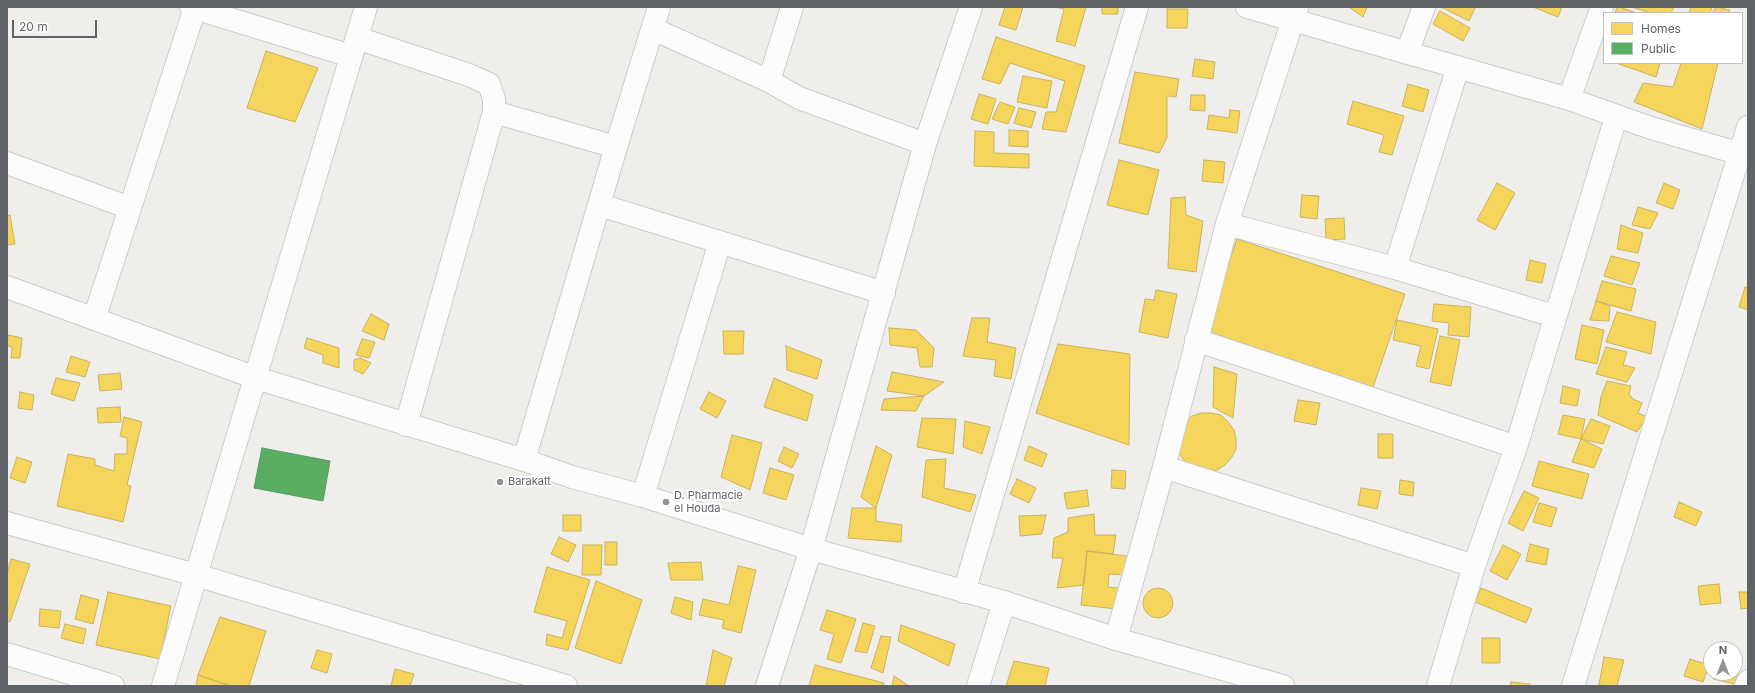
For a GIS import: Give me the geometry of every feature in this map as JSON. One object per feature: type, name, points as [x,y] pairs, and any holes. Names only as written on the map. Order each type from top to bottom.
[{"type":"street","points":[[163,686],[366,7]]},
{"type":"street","points":[[524,460],[616,147],[660,7]]},
{"type":"street","points":[[769,81],[792,7]]},
{"type":"street","points":[[767,686],[811,549],[925,144],[971,7]]},
{"type":"street","points":[[964,592],[1137,7]]},
{"type":"street","points":[[1247,7],[1295,14],[1407,54],[1569,99],[1616,117],[1744,155]]},
{"type":"street","points":[[1407,54],[1424,7]]},
{"type":"street","points":[[1569,99],[1602,7]]},
{"type":"street","points":[[94,319],[193,8],[469,75],[489,84],[494,99],[494,112],[406,425]]},
{"type":"street","points":[[1116,639],[1164,467],[1227,224],[1295,14]]},
{"type":"street","points":[[653,29],[769,81],[799,98],[925,144]]},
{"type":"street","points":[[1395,268],[1458,67]]},
{"type":"street","points":[[494,112],[616,147]]},
{"type":"street","points":[[1438,686],[1474,566],[1516,447],[1554,316],[1616,117]]},
{"type":"street","points":[[1573,686],[1744,155],[1748,127]]},
{"type":"street","points":[[7,163],[130,208]]},
{"type":"street","points":[[600,204],[884,293]]},
{"type":"street","points":[[1227,224],[1395,268],[1554,316]]},
{"type":"street","points":[[642,496],[720,242]]},
{"type":"street","points":[[7,287],[256,378],[524,460],[572,477],[642,496],[811,549],[1004,602],[1116,639],[1283,686]]},
{"type":"street","points":[[1196,340],[1516,447]]},
{"type":"street","points":[[1164,467],[1474,566]]},
{"type":"street","points":[[7,523],[196,576],[566,686]]},
{"type":"street","points":[[978,686],[1004,602]]},
{"type":"street","points":[[7,654],[113,686]]},
{"type":"street","points":[[1746,686],[1748,681]]},
{"type":"building: Homes","points":[[1005,7],[1023,7],[1016,30],[999,25]]},
{"type":"building: Homes","points":[[1055,7],[1086,7],[1075,46],[1056,41],[1064,9]]},
{"type":"building: Homes","points":[[1102,7],[1118,7],[1118,14],[1102,14]]},
{"type":"building: Homes","points":[[1349,7],[1367,7],[1363,17]]},
{"type":"building: Homes","points":[[1441,7],[1473,7],[1475,8],[1469,21]]},
{"type":"building: Homes","points":[[1533,7],[1562,7],[1558,17]]},
{"type":"building: Homes","points":[[1617,7],[1619,7],[1634,12],[1615,12]]},
{"type":"building: Homes","points":[[1631,7],[1674,7],[1672,12],[1648,12]]},
{"type":"building: Homes","points":[[1691,7],[1712,7],[1710,12],[1689,12]]},
{"type":"building: Homes","points":[[1716,7],[1730,10],[1729,12],[1713,12]]},
{"type":"building: Homes","points":[[1167,9],[1188,9],[1187,28],[1167,28]]},
{"type":"building: Homes","points":[[1440,11],[1470,28],[1463,41],[1433,24]]},
{"type":"building: Homes","points":[[996,37],[1085,66],[1066,132],[1042,129],[1046,112],[1056,112],[1065,81],[1010,63],[1000,84],[982,79]]},
{"type":"building: Homes","points":[[266,51],[318,68],[295,122],[247,108]]},
{"type":"building: Homes","points":[[1195,59],[1215,62],[1213,79],[1192,76]]},
{"type":"building: Homes","points":[[1619,64],[1660,64],[1656,77]]},
{"type":"building: Homes","points":[[1681,64],[1718,64],[1702,129],[1634,102],[1643,83],[1673,87]]},
{"type":"building: Homes","points":[[1135,72],[1179,79],[1176,97],[1167,96],[1167,138],[1159,153],[1119,143]]},
{"type":"building: Homes","points":[[1023,76],[1052,81],[1047,108],[1017,102]]},
{"type":"building: Homes","points":[[1408,84],[1429,90],[1423,112],[1402,106]]},
{"type":"building: Homes","points":[[979,94],[996,99],[988,124],[971,119]]},
{"type":"building: Homes","points":[[1191,95],[1205,95],[1205,111],[1190,110]]},
{"type":"building: Homes","points":[[1353,101],[1404,116],[1392,155],[1379,152],[1384,135],[1347,124]]},
{"type":"building: Homes","points":[[1000,102],[1015,107],[1008,124],[992,119]]},
{"type":"building: Homes","points":[[1019,108],[1036,112],[1031,128],[1014,123]]},
{"type":"building: Homes","points":[[1230,110],[1240,111],[1237,133],[1207,129],[1209,115],[1229,118]]},
{"type":"building: Homes","points":[[1009,130],[1028,131],[1028,147],[1009,146]]},
{"type":"building: Homes","points":[[975,131],[994,132],[994,153],[1029,154],[1029,168],[974,166]]},
{"type":"building: Homes","points":[[1119,160],[1159,170],[1148,215],[1107,205]]},
{"type":"building: Homes","points":[[1204,160],[1225,162],[1223,183],[1202,181]]},
{"type":"building: Homes","points":[[1497,183],[1515,193],[1495,230],[1477,220]]},
{"type":"building: Homes","points":[[1664,183],[1680,190],[1673,209],[1656,203]]},
{"type":"building: Homes","points":[[1302,195],[1319,196],[1317,219],[1300,217]]},
{"type":"building: Homes","points":[[1185,197],[1186,215],[1203,221],[1196,272],[1168,268],[1171,198]]},
{"type":"building: Homes","points":[[1638,207],[1658,213],[1650,229],[1632,225]]},
{"type":"building: Homes","points":[[10,215],[15,244],[7,245],[7,216]]},
{"type":"building: Homes","points":[[1344,218],[1345,239],[1326,240],[1325,219]]},
{"type":"building: Homes","points":[[1621,225],[1643,233],[1638,253],[1617,249]]},
{"type":"building: Homes","points":[[1237,239],[1405,294],[1373,387],[1206,331]]},
{"type":"building: Homes","points":[[1611,256],[1640,263],[1632,285],[1604,276]]},
{"type":"building: Homes","points":[[1530,260],[1546,264],[1542,283],[1526,280]]},
{"type":"building: Homes","points":[[1602,281],[1636,289],[1631,311],[1596,301]]},
{"type":"building: Homes","points":[[1745,287],[1748,288],[1748,310],[1739,307]]},
{"type":"building: Homes","points":[[1156,290],[1177,294],[1168,338],[1139,332],[1145,299],[1154,300]]},
{"type":"building: Homes","points":[[1596,301],[1610,306],[1609,321],[1590,320]]},
{"type":"building: Homes","points":[[1434,304],[1471,307],[1469,337],[1448,335],[1449,323],[1432,321]]},
{"type":"building: Homes","points":[[1617,312],[1656,322],[1651,354],[1606,342]]},
{"type":"building: Homes","points":[[371,314],[389,324],[384,340],[362,331]]},
{"type":"building: Homes","points":[[972,318],[990,318],[987,342],[1016,348],[1011,379],[994,376],[996,360],[963,356]]},
{"type":"building: Homes","points":[[1397,320],[1438,329],[1429,369],[1416,366],[1421,346],[1393,340]]},
{"type":"building: Homes","points":[[1582,325],[1604,330],[1597,364],[1575,359]]},
{"type":"building: Homes","points":[[889,328],[916,330],[934,348],[932,367],[920,367],[917,348],[890,345]]},
{"type":"building: Homes","points":[[723,331],[744,331],[743,354],[724,354]]},
{"type":"building: Homes","points":[[8,335],[22,338],[20,358],[11,358],[12,348],[7,345]]},
{"type":"building: Homes","points":[[1440,336],[1460,340],[1451,386],[1430,382]]},
{"type":"building: Homes","points":[[307,338],[339,348],[339,368],[323,363],[323,355],[304,348]]},
{"type":"building: Homes","points":[[362,339],[375,342],[369,358],[356,355]]},
{"type":"building: Homes","points":[[1058,344],[1130,354],[1129,445],[1036,413]]},
{"type":"building: Homes","points":[[786,346],[822,360],[817,379],[787,370]]},
{"type":"building: Homes","points":[[1606,347],[1627,352],[1623,365],[1635,368],[1627,382],[1596,374]]},
{"type":"building: Homes","points":[[71,356],[90,362],[85,377],[66,372]]},
{"type":"building: Homes","points":[[360,358],[371,363],[363,374],[354,370],[354,360]]},
{"type":"building: Homes","points":[[1214,367],[1237,374],[1233,418],[1213,407]]},
{"type":"building: Homes","points":[[892,372],[944,382],[924,396],[887,391]]},
{"type":"building: Homes","points":[[120,373],[122,389],[100,391],[98,375]]},
{"type":"building: Homes","points":[[56,378],[80,383],[74,401],[51,394]]},
{"type":"building: Homes","points":[[774,378],[813,395],[807,421],[764,407]]},
{"type":"building: Homes","points":[[1607,381],[1631,386],[1629,394],[1633,399],[1642,403],[1638,413],[1647,417],[1637,432],[1598,415],[1601,397]]},
{"type":"building: Homes","points":[[1563,386],[1580,390],[1577,406],[1560,403]]},
{"type":"building: Homes","points":[[20,392],[34,395],[32,410],[18,408]]},
{"type":"building: Homes","points":[[709,392],[726,401],[717,418],[700,409]]},
{"type":"building: Homes","points":[[924,396],[916,411],[881,410],[884,399]]},
{"type":"building: Homes","points":[[1298,400],[1320,403],[1316,425],[1294,421]]},
{"type":"building: Homes","points":[[120,407],[121,422],[98,423],[97,408]]},
{"type":"building: Homes","points":[[1201,413],[1221,415],[1234,430],[1236,439],[1236,449],[1232,457],[1225,465],[1217,470],[1207,472],[1189,466],[1177,449],[1184,422],[1192,416]]},
{"type":"building: Homes","points":[[1563,415],[1585,419],[1581,439],[1558,434]]},
{"type":"building: Homes","points":[[124,417],[142,422],[127,485],[131,486],[123,522],[57,506],[68,454],[95,459],[95,465],[114,471],[115,454],[127,454],[127,438],[120,436]]},
{"type":"building: Homes","points":[[922,418],[956,419],[953,454],[917,447]]},
{"type":"building: Homes","points":[[1591,419],[1610,426],[1603,444],[1581,439]]},
{"type":"building: Homes","points":[[965,421],[990,427],[982,454],[963,447]]},
{"type":"building: Homes","points":[[1378,434],[1393,434],[1393,458],[1378,458]]},
{"type":"building: Homes","points":[[732,435],[762,443],[750,490],[721,477]]},
{"type":"building: Homes","points":[[1581,439],[1602,449],[1594,468],[1572,462]]},
{"type":"building: Homes","points":[[876,446],[892,455],[876,508],[861,497]]},
{"type":"building: Homes","points":[[1029,446],[1047,454],[1042,467],[1024,460]]},
{"type":"building: Homes","points":[[784,447],[799,454],[792,468],[778,461]]},
{"type":"building: Homes","points":[[17,457],[32,462],[25,483],[10,478]]},
{"type":"building: Homes","points":[[946,459],[944,488],[976,495],[970,512],[922,497],[926,460]]},
{"type":"building: Homes","points":[[1539,461],[1589,474],[1582,499],[1532,486]]},
{"type":"building: Homes","points":[[770,468],[794,475],[786,500],[763,493]]},
{"type":"building: Homes","points":[[1112,470],[1126,471],[1125,489],[1111,488]]},
{"type":"building: Homes","points":[[1017,479],[1036,488],[1029,503],[1010,494]]},
{"type":"building: Homes","points":[[1400,480],[1414,482],[1413,496],[1399,494]]},
{"type":"building: Homes","points":[[1361,488],[1381,491],[1377,509],[1358,505]]},
{"type":"building: Homes","points":[[1087,490],[1089,506],[1067,509],[1064,493]]},
{"type":"building: Homes","points":[[1524,491],[1539,498],[1523,531],[1508,523]]},
{"type":"building: Homes","points":[[1679,502],[1702,512],[1696,526],[1674,517]]},
{"type":"building: Homes","points":[[1539,503],[1557,508],[1551,527],[1533,522]]},
{"type":"building: Homes","points":[[852,508],[876,508],[876,521],[902,525],[901,542],[848,538]]},
{"type":"building: Homes","points":[[1094,514],[1095,535],[1116,535],[1113,554],[1087,551],[1084,585],[1057,588],[1063,558],[1052,558],[1054,538],[1068,532],[1068,518]]},
{"type":"building: Homes","points":[[563,515],[581,515],[581,531],[563,531]]},
{"type":"building: Homes","points":[[1046,515],[1042,534],[1020,536],[1019,516]]},
{"type":"building: Homes","points":[[559,537],[576,545],[568,562],[551,554]]},
{"type":"building: Homes","points":[[605,542],[617,542],[617,565],[605,565]]},
{"type":"building: Homes","points":[[1530,544],[1549,549],[1546,565],[1526,561]]},
{"type":"building: Homes","points":[[583,545],[602,545],[601,575],[582,575]]},
{"type":"building: Homes","points":[[1503,545],[1521,554],[1507,580],[1490,571]]},
{"type":"building: Homes","points":[[1087,551],[1127,556],[1125,575],[1109,574],[1108,587],[1119,588],[1117,609],[1081,605]]},
{"type":"building: Homes","points":[[11,559],[30,564],[10,622],[7,621],[7,574]]},
{"type":"building: Homes","points":[[701,562],[703,580],[671,580],[668,563]]},
{"type":"building: Homes","points":[[738,566],[756,570],[741,633],[722,628],[724,620],[699,615],[703,599],[729,605]]},
{"type":"building: Homes","points":[[547,567],[590,580],[568,650],[546,645],[547,634],[562,638],[567,621],[534,612]]},
{"type":"building: Homes","points":[[596,581],[642,600],[621,664],[575,648]]},
{"type":"building: Homes","points":[[1719,584],[1721,603],[1700,605],[1698,586]]},
{"type":"building: Homes","points":[[1158,588],[1164,589],[1172,597],[1172,609],[1164,617],[1158,618],[1152,617],[1144,609],[1143,603],[1144,597],[1152,589]]},
{"type":"building: Homes","points":[[1481,588],[1532,609],[1526,623],[1475,602]]},
{"type":"building: Homes","points":[[108,592],[171,606],[160,659],[96,645]]},
{"type":"building: Homes","points":[[1739,592],[1748,592],[1748,608],[1741,609]]},
{"type":"building: Homes","points":[[81,595],[99,600],[93,624],[75,619]]},
{"type":"building: Homes","points":[[675,597],[693,602],[691,620],[671,613]]},
{"type":"building: Homes","points":[[40,609],[61,611],[59,628],[39,626]]},
{"type":"building: Homes","points":[[827,610],[856,619],[841,663],[827,659],[834,634],[820,630]]},
{"type":"building: Homes","points":[[220,617],[266,631],[249,686],[231,686],[198,675]]},
{"type":"building: Homes","points":[[863,623],[875,626],[867,653],[855,651]]},
{"type":"building: Homes","points":[[65,624],[86,629],[83,644],[61,638]]},
{"type":"building: Homes","points":[[901,625],[955,644],[949,666],[898,641]]},
{"type":"building: Homes","points":[[881,636],[891,637],[883,673],[871,668]]},
{"type":"building: Homes","points":[[1482,638],[1500,638],[1500,663],[1482,663]]},
{"type":"building: Homes","points":[[317,650],[332,654],[327,673],[311,668]]},
{"type":"building: Homes","points":[[713,650],[732,658],[724,686],[706,686]]},
{"type":"building: Homes","points":[[1604,657],[1624,660],[1617,686],[1599,685]]},
{"type":"building: Homes","points":[[1690,659],[1703,663],[1703,682],[1684,676]]},
{"type":"building: Homes","points":[[1014,661],[1049,668],[1045,686],[1006,686]]},
{"type":"building: Homes","points":[[815,665],[884,683],[883,686],[809,686]]},
{"type":"building: Homes","points":[[395,669],[414,674],[410,686],[391,686]]},
{"type":"building: Homes","points":[[198,675],[230,686],[196,686]]},
{"type":"building: Homes","points":[[894,676],[909,686],[892,686]]},
{"type":"building: Homes","points":[[1722,681],[1736,681],[1735,684]]},
{"type":"building: Homes","points":[[1511,682],[1530,684],[1530,686],[1510,686]]},
{"type":"building: Public","points":[[262,448],[330,461],[323,501],[254,488]]},
{"type":"place","name":"Barakatt","points":[[500,482]]},
{"type":"place","name":"D. Pharmacie el Houda","points":[[666,502]]}]
